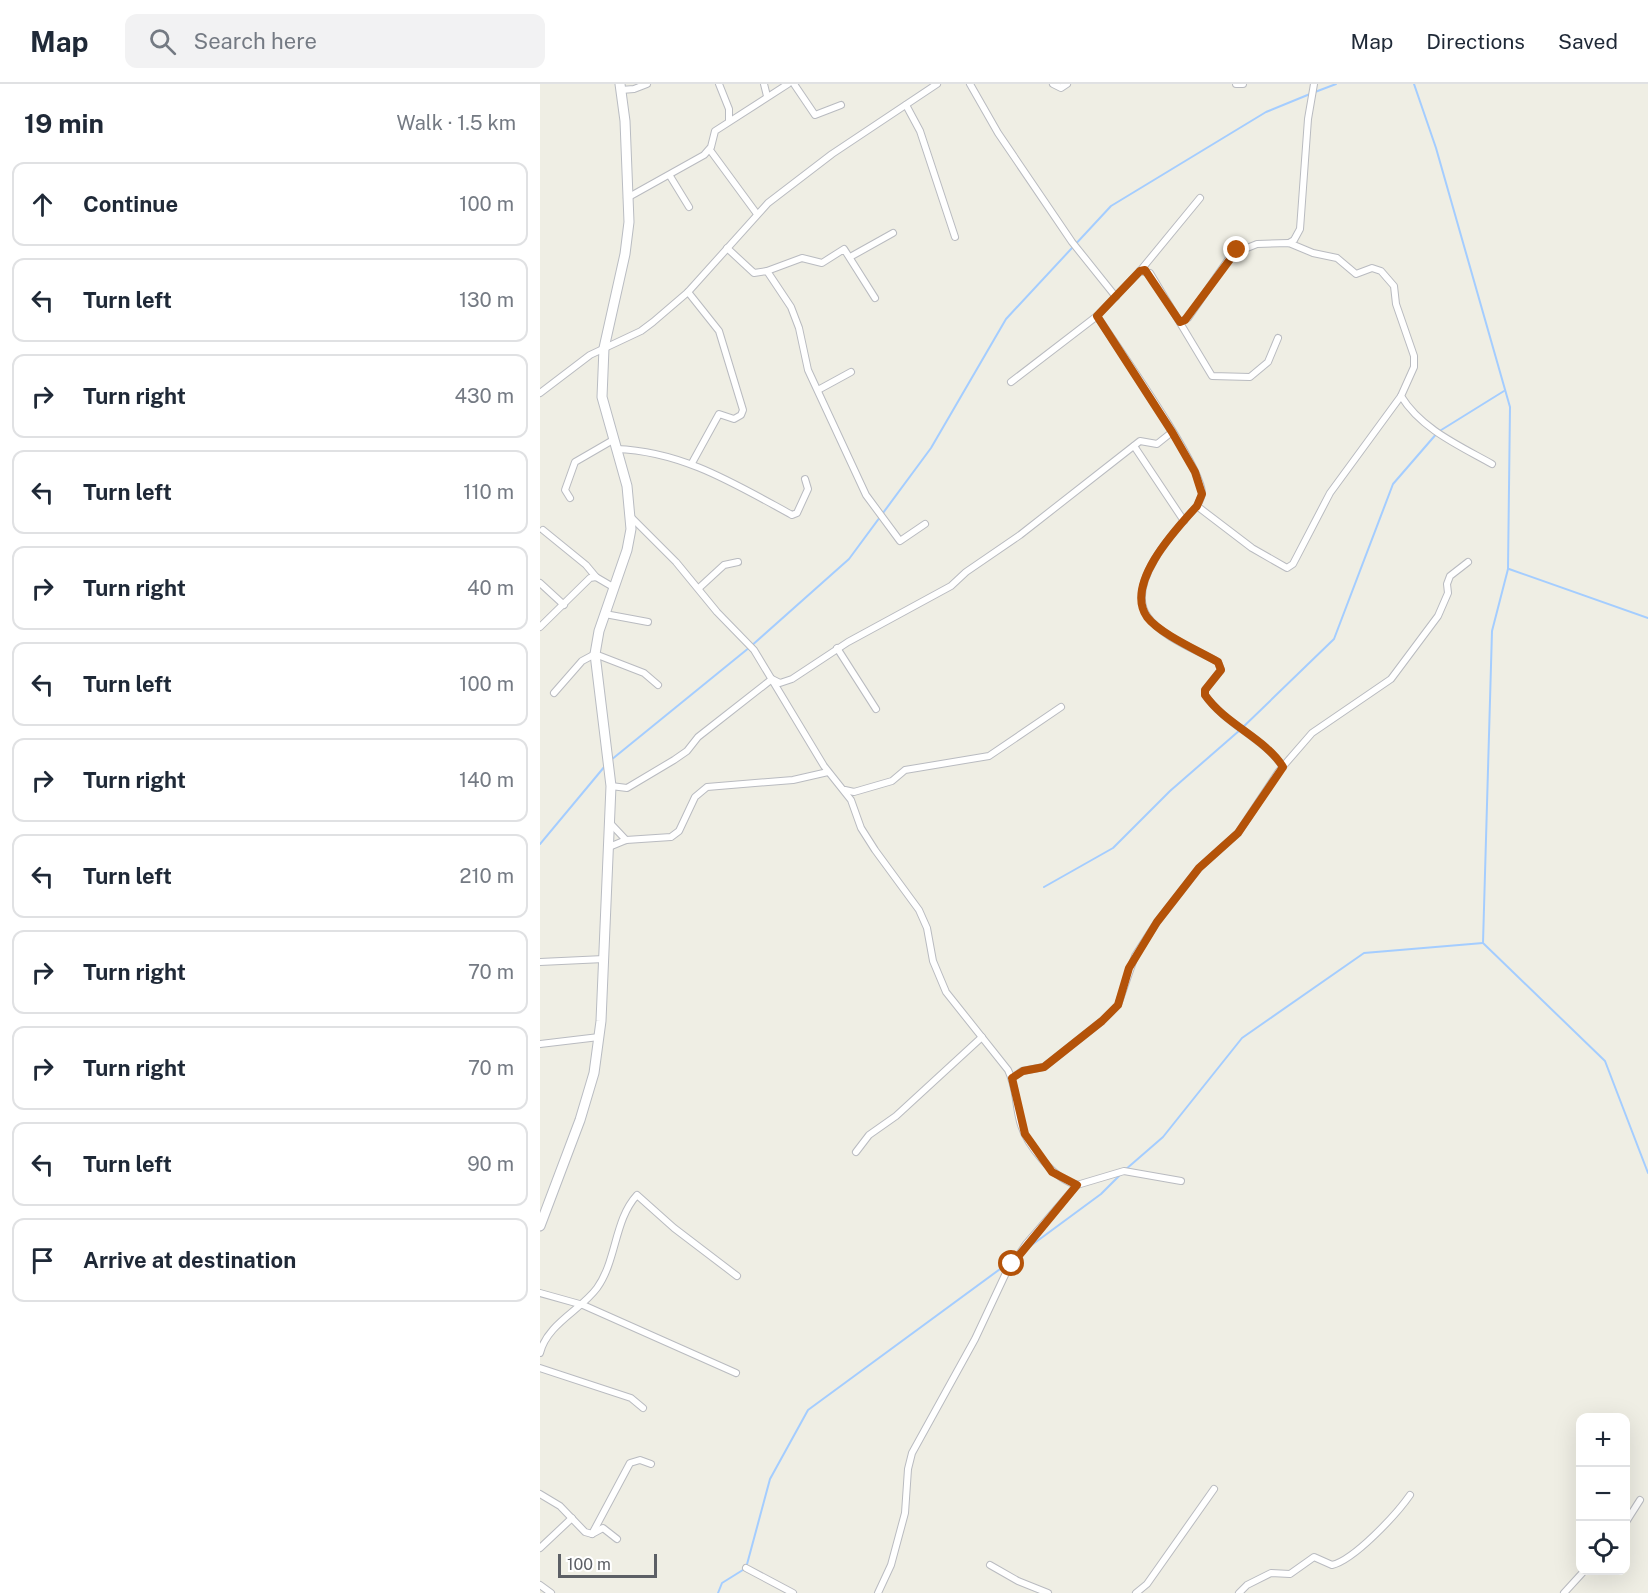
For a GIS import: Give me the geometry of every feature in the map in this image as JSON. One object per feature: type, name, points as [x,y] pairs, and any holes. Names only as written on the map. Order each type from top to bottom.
[{"type":"main road","points":[[540,1226],[580,1120],[594,1073],[599,1037],[611,786],[595,654],[605,614],[627,550],[631,517],[627,486],[602,398],[604,348],[625,254],[629,222],[626,198],[626,132],[620,87]]},
{"type":"street","points":[[620,87],[634,89],[647,84]]},
{"type":"street","points":[[719,84],[729,109],[729,120]]},
{"type":"street","points":[[764,84],[767,96]]},
{"type":"street","points":[[626,198],[670,176],[710,150],[715,130],[788,84]]},
{"type":"street","points":[[794,84],[815,115],[841,105]]},
{"type":"street","points":[[540,393],[579,363],[604,348],[641,331],[688,292],[757,214],[795,181],[937,84]]},
{"type":"street","points":[[970,84],[998,133],[1056,215],[1072,242],[1116,297]]},
{"type":"street","points":[[1053,84],[1061,87],[1067,84]]},
{"type":"street","points":[[1236,84],[1243,84]]},
{"type":"street","points":[[1289,243],[1294,240],[1300,229],[1308,119],[1314,84]]},
{"type":"street","points":[[906,105],[920,131],[955,237]]},
{"type":"street","points":[[710,150],[757,214]]},
{"type":"street","points":[[670,176],[689,207]]},
{"type":"street","points":[[1011,382],[1097,316],[1140,271],[1200,198]]},
{"type":"street","points":[[850,256],[892,233]]},
{"type":"street","points":[[1180,322],[1188,318],[1201,296],[1237,250],[1266,242],[1289,243],[1313,253],[1337,258],[1356,274],[1372,268],[1388,277],[1394,286],[1396,304],[1414,356],[1414,367],[1401,396],[1330,493],[1297,558],[1287,568],[1267,558],[1197,506]]},
{"type":"street","points":[[727,248],[754,273],[767,271],[802,258],[822,263],[844,249],[875,298]]},
{"type":"street","points":[[767,271],[791,307],[799,328],[804,357],[866,495],[885,524],[900,541],[925,524]]},
{"type":"street","points":[[1140,271],[1150,273],[1212,376],[1250,377],[1268,362],[1278,338]]},
{"type":"street","points":[[688,292],[719,331],[743,410],[741,415],[735,419],[719,414],[692,463]]},
{"type":"street","points":[[1097,316],[1172,432],[1199,483],[1202,494],[1197,506],[1184,520],[1145,577],[1141,587],[1142,607],[1156,626],[1218,662],[1221,670],[1205,690],[1205,695],[1231,723],[1267,749],[1283,767]]},
{"type":"street","points":[[818,390],[851,372]]},
{"type":"street","points":[[1401,396],[1415,414],[1438,432],[1492,464]]},
{"type":"street","points":[[772,679],[780,682],[792,679],[837,648],[951,586],[966,572],[1020,535],[1134,446],[1143,440],[1157,444],[1172,432]]},
{"type":"street","points":[[570,498],[565,490],[575,462],[615,445],[653,452],[692,463],[792,515],[798,513],[808,489],[805,479]]},
{"type":"street","points":[[1134,446],[1184,520]]},
{"type":"street","points":[[631,517],[754,650],[828,772],[844,790],[867,838],[919,910],[927,928],[933,961],[946,992],[1012,1078],[1025,1134],[1052,1172],[1077,1185]]},
{"type":"street","points":[[543,530],[586,565],[596,577],[614,586]]},
{"type":"street","points":[[699,588],[724,565],[738,562]]},
{"type":"street","points":[[1012,1078],[1023,1071],[1044,1067],[1102,1021],[1118,1005],[1129,968],[1157,922],[1199,868],[1238,833],[1283,767],[1312,733],[1391,679],[1438,616],[1448,593],[1447,584],[1450,576],[1468,562]]},
{"type":"street","points":[[540,627],[590,578],[596,577]]},
{"type":"street","points":[[540,583],[564,605]]},
{"type":"street","points":[[605,614],[648,622]]},
{"type":"street","points":[[837,648],[876,709]]},
{"type":"street","points":[[554,693],[582,661],[595,654],[644,673],[658,686]]},
{"type":"street","points":[[611,786],[627,788],[674,760],[687,751],[698,737],[772,679]]},
{"type":"street","points":[[844,790],[854,792],[892,782],[905,770],[989,756],[1061,707]]},
{"type":"street","points":[[609,847],[626,840],[671,837],[679,831],[695,797],[707,788],[793,780],[828,772]]},
{"type":"street","points":[[610,823],[626,840]]},
{"type":"street","points":[[540,962],[604,959]]},
{"type":"street","points":[[540,1044],[599,1037]]},
{"type":"street","points":[[856,1152],[869,1135],[896,1116],[982,1037]]},
{"type":"street","points":[[878,1593],[891,1565],[905,1513],[908,1469],[912,1453],[975,1339],[1005,1275],[1026,1244],[1077,1185],[1124,1171],[1181,1181]]},
{"type":"street","points":[[540,1353],[542,1343],[573,1310],[583,1305],[608,1271],[620,1228],[637,1195],[674,1228],[737,1276]]},
{"type":"street","points":[[540,1293],[583,1305],[736,1373]]},
{"type":"street","points":[[540,1368],[631,1398],[643,1408]]},
{"type":"street","points":[[592,1534],[630,1463],[640,1460],[651,1464]]},
{"type":"street","points":[[1136,1593],[1147,1584],[1214,1489]]},
{"type":"street","points":[[540,1494],[555,1502],[585,1532],[592,1534],[603,1528],[617,1539]]},
{"type":"street","points":[[1239,1593],[1247,1585],[1271,1573],[1290,1574],[1314,1557],[1332,1565],[1340,1563],[1382,1529],[1410,1495]]},
{"type":"street","points":[[1627,1521],[1640,1500]]},
{"type":"street","points":[[540,1548],[572,1518]]},
{"type":"street","points":[[990,1565],[1018,1581],[1048,1593]]},
{"type":"street","points":[[746,1568],[793,1593]]},
{"type":"street","points":[[1564,1593],[1580,1575]]},
{"type":"street","points":[[540,1585],[551,1593]]},
{"type":"waterway","points":[[1315,92],[1336,84]]},
{"type":"waterway","points":[[1414,84],[1436,148],[1510,407],[1508,569],[1492,631],[1483,943],[1605,1061],[1648,1173]]},
{"type":"waterway","points":[[611,760],[750,647],[849,559],[931,448],[1006,319],[1111,206],[1266,112],[1310,94]]},
{"type":"waterway","points":[[1044,887],[1113,848],[1170,791],[1240,730],[1334,639],[1393,484],[1438,432],[1504,391]]},
{"type":"waterway","points":[[1509,569],[1648,618]]},
{"type":"waterway","points":[[540,844],[605,766]]},
{"type":"waterway","points":[[1125,1170],[1163,1137],[1242,1038],[1364,953],[1483,943]]},
{"type":"waterway","points":[[1025,1250],[1101,1194],[1121,1174]]},
{"type":"waterway","points":[[718,1593],[722,1583],[746,1568],[770,1479],[808,1410],[1011,1261]]},
{"type":"route","points":[[1012,1264],[1026,1244],[1077,1185],[1052,1172],[1025,1134],[1020,1124],[1012,1078],[1023,1071],[1033,1071],[1044,1067],[1072,1042],[1102,1021],[1118,1005],[1129,968],[1157,922],[1199,868],[1238,833],[1283,767],[1267,749],[1231,723],[1205,695],[1205,690],[1221,670],[1221,665],[1156,626],[1142,607],[1141,587],[1149,568],[1197,506],[1202,494],[1195,472],[1172,432],[1097,316],[1140,271],[1145,270],[1150,273],[1180,322],[1185,320],[1237,250]]}]
